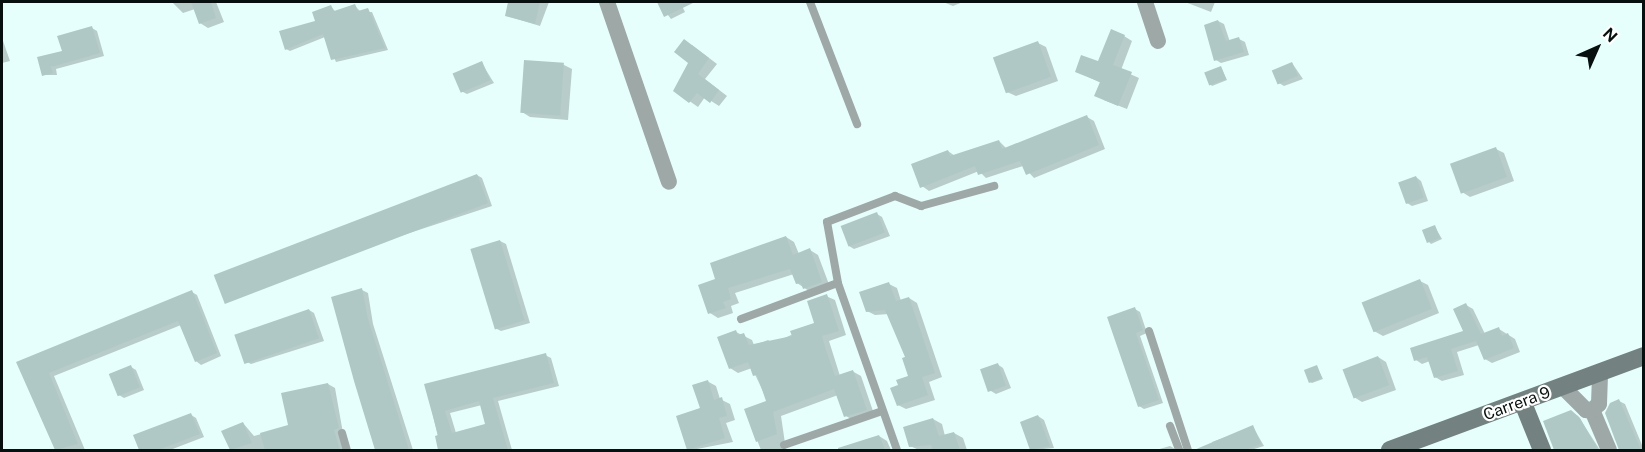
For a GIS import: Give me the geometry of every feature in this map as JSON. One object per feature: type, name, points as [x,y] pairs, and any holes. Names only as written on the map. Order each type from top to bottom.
[{"type":"main road","name":"Carrera 9","points":[[1390,450],[1523,403],[1644,356]]},
{"type":"main road","points":[[1523,403],[1542,450]]},
{"type":"street","points":[[607,2],[669,182]]},
{"type":"street","points":[[1145,2],[1158,41]]},
{"type":"street","points":[[1563,387],[1586,410],[1592,410],[1599,404],[1600,372]]},
{"type":"street","points":[[1592,410],[1609,450]]},
{"type":"lane","points":[[810,2],[857,124]]},
{"type":"lane","points":[[897,450],[838,283],[827,222],[895,196],[921,206],[994,186]]},
{"type":"lane","points":[[741,318],[838,283]]},
{"type":"lane","points":[[1149,331],[1188,450]]},
{"type":"lane","points":[[783,446],[882,411]]},
{"type":"lane","points":[[1170,426],[1179,450]]},
{"type":"lane","points":[[342,433],[347,450]]},
{"type":"building","points":[[191,2],[211,2],[216,18],[199,24]]},
{"type":"building","points":[[508,2],[540,2],[535,24],[505,16]]},
{"type":"building","points":[[657,2],[695,2],[664,17]]},
{"type":"building","points":[[355,4],[358,11],[368,8],[385,48],[331,60],[323,34],[285,50],[279,31],[315,21],[312,12],[331,5],[334,11]]},
{"type":"building","points":[[1218,20],[1226,41],[1239,37],[1244,52],[1214,61],[1204,25]]},
{"type":"building","points":[[92,26],[100,53],[51,67],[53,73],[42,76],[37,57],[62,51],[57,36]]},
{"type":"building","points":[[1111,29],[1125,35],[1113,65],[1132,72],[1118,106],[1094,96],[1100,82],[1075,72],[1081,55],[1098,61]]},
{"type":"building","points":[[684,39],[709,58],[698,74],[719,90],[710,103],[697,93],[689,103],[673,91],[688,63],[674,52]]},
{"type":"building","points":[[1038,41],[1051,77],[1006,93],[993,57]]},
{"type":"building","points":[[524,60],[564,63],[560,116],[520,113]]},
{"type":"building","points":[[482,61],[490,80],[461,93],[453,74]]},
{"type":"building","points":[[1292,62],[1298,76],[1278,84],[1272,71]]},
{"type":"building","points":[[1221,66],[1226,79],[1209,86],[1204,72]]},
{"type":"building","points":[[1087,115],[1099,145],[1026,175],[1020,161],[978,175],[975,166],[920,188],[911,164],[948,150],[950,156],[999,140],[1002,149]]},
{"type":"building","points":[[1496,147],[1507,177],[1461,194],[1450,164]]},
{"type":"building","points":[[477,174],[488,203],[225,304],[214,275]]},
{"type":"building","points":[[1416,176],[1424,198],[1406,204],[1398,182]]},
{"type":"building","points":[[877,212],[885,233],[848,247],[841,226]]},
{"type":"building","points":[[1435,225],[1440,238],[1427,243],[1422,230]]},
{"type":"building","points":[[786,236],[793,255],[810,248],[822,282],[803,289],[801,283],[796,284],[790,269],[728,288],[731,299],[723,302],[726,308],[708,314],[698,285],[715,279],[710,263]]},
{"type":"building","points":[[500,240],[525,320],[495,329],[470,249]]},
{"type":"building","points":[[1420,279],[1432,309],[1374,332],[1362,303]]},
{"type":"building","points":[[889,282],[896,301],[909,297],[935,373],[922,377],[928,395],[897,406],[890,388],[898,385],[896,380],[908,376],[902,358],[905,357],[885,310],[866,312],[859,292]]},
{"type":"building","points":[[362,288],[368,319],[409,450],[375,450],[354,381],[331,297]]},
{"type":"building","points":[[192,290],[217,353],[195,362],[178,321],[49,373],[78,444],[55,450],[16,362]]},
{"type":"building","points":[[827,294],[839,331],[822,336],[826,350],[835,376],[853,370],[867,410],[844,417],[834,389],[773,412],[777,434],[756,442],[744,409],[766,401],[757,375],[753,376],[748,362],[729,369],[717,337],[736,330],[738,335],[744,333],[749,345],[792,336],[790,331],[814,323],[807,301]]},
{"type":"building","points":[[1466,303],[1481,334],[1499,327],[1502,336],[1508,333],[1514,348],[1484,360],[1476,341],[1451,349],[1458,371],[1434,378],[1427,357],[1414,361],[1410,348],[1463,331],[1453,309]]},
{"type":"building","points":[[1135,307],[1143,330],[1136,333],[1159,400],[1138,407],[1107,317]]},
{"type":"building","points":[[309,309],[319,338],[244,364],[234,335]]},
{"type":"building","points":[[546,353],[554,383],[493,398],[508,450],[438,450],[435,436],[438,435],[424,384]],"holes":[[[479,401],[485,424],[452,433],[445,411]]]},
{"type":"building","points":[[1378,356],[1389,385],[1354,399],[1343,370]]},
{"type":"building","points":[[998,363],[1006,386],[988,392],[980,369]]},
{"type":"building","points":[[131,365],[140,387],[118,396],[109,374]]},
{"type":"building","points":[[1317,365],[1322,378],[1309,383],[1304,370]]},
{"type":"building","points":[[708,380],[714,400],[722,397],[727,416],[719,418],[725,438],[687,450],[676,416],[700,408],[692,385]]},
{"type":"building","points":[[328,383],[339,428],[334,430],[340,450],[265,450],[260,433],[288,425],[281,393]]},
{"type":"building","points":[[1619,399],[1641,450],[1619,450],[1605,413],[1610,403]]},
{"type":"building","points":[[1571,410],[1580,418],[1598,450],[1554,450],[1543,421]]},
{"type":"building","points":[[191,413],[200,434],[158,450],[139,450],[133,435]]},
{"type":"building","points":[[1038,415],[1050,446],[1030,450],[1020,422]]},
{"type":"building","points":[[933,418],[939,436],[954,432],[960,450],[933,450],[931,445],[909,447],[903,427]]},
{"type":"building","points":[[243,422],[252,443],[230,450],[221,431]]},
{"type":"building","points":[[1253,425],[1261,444],[1245,450],[1194,450]]},
{"type":"building","points":[[879,435],[885,450],[838,450],[838,448]]}]
